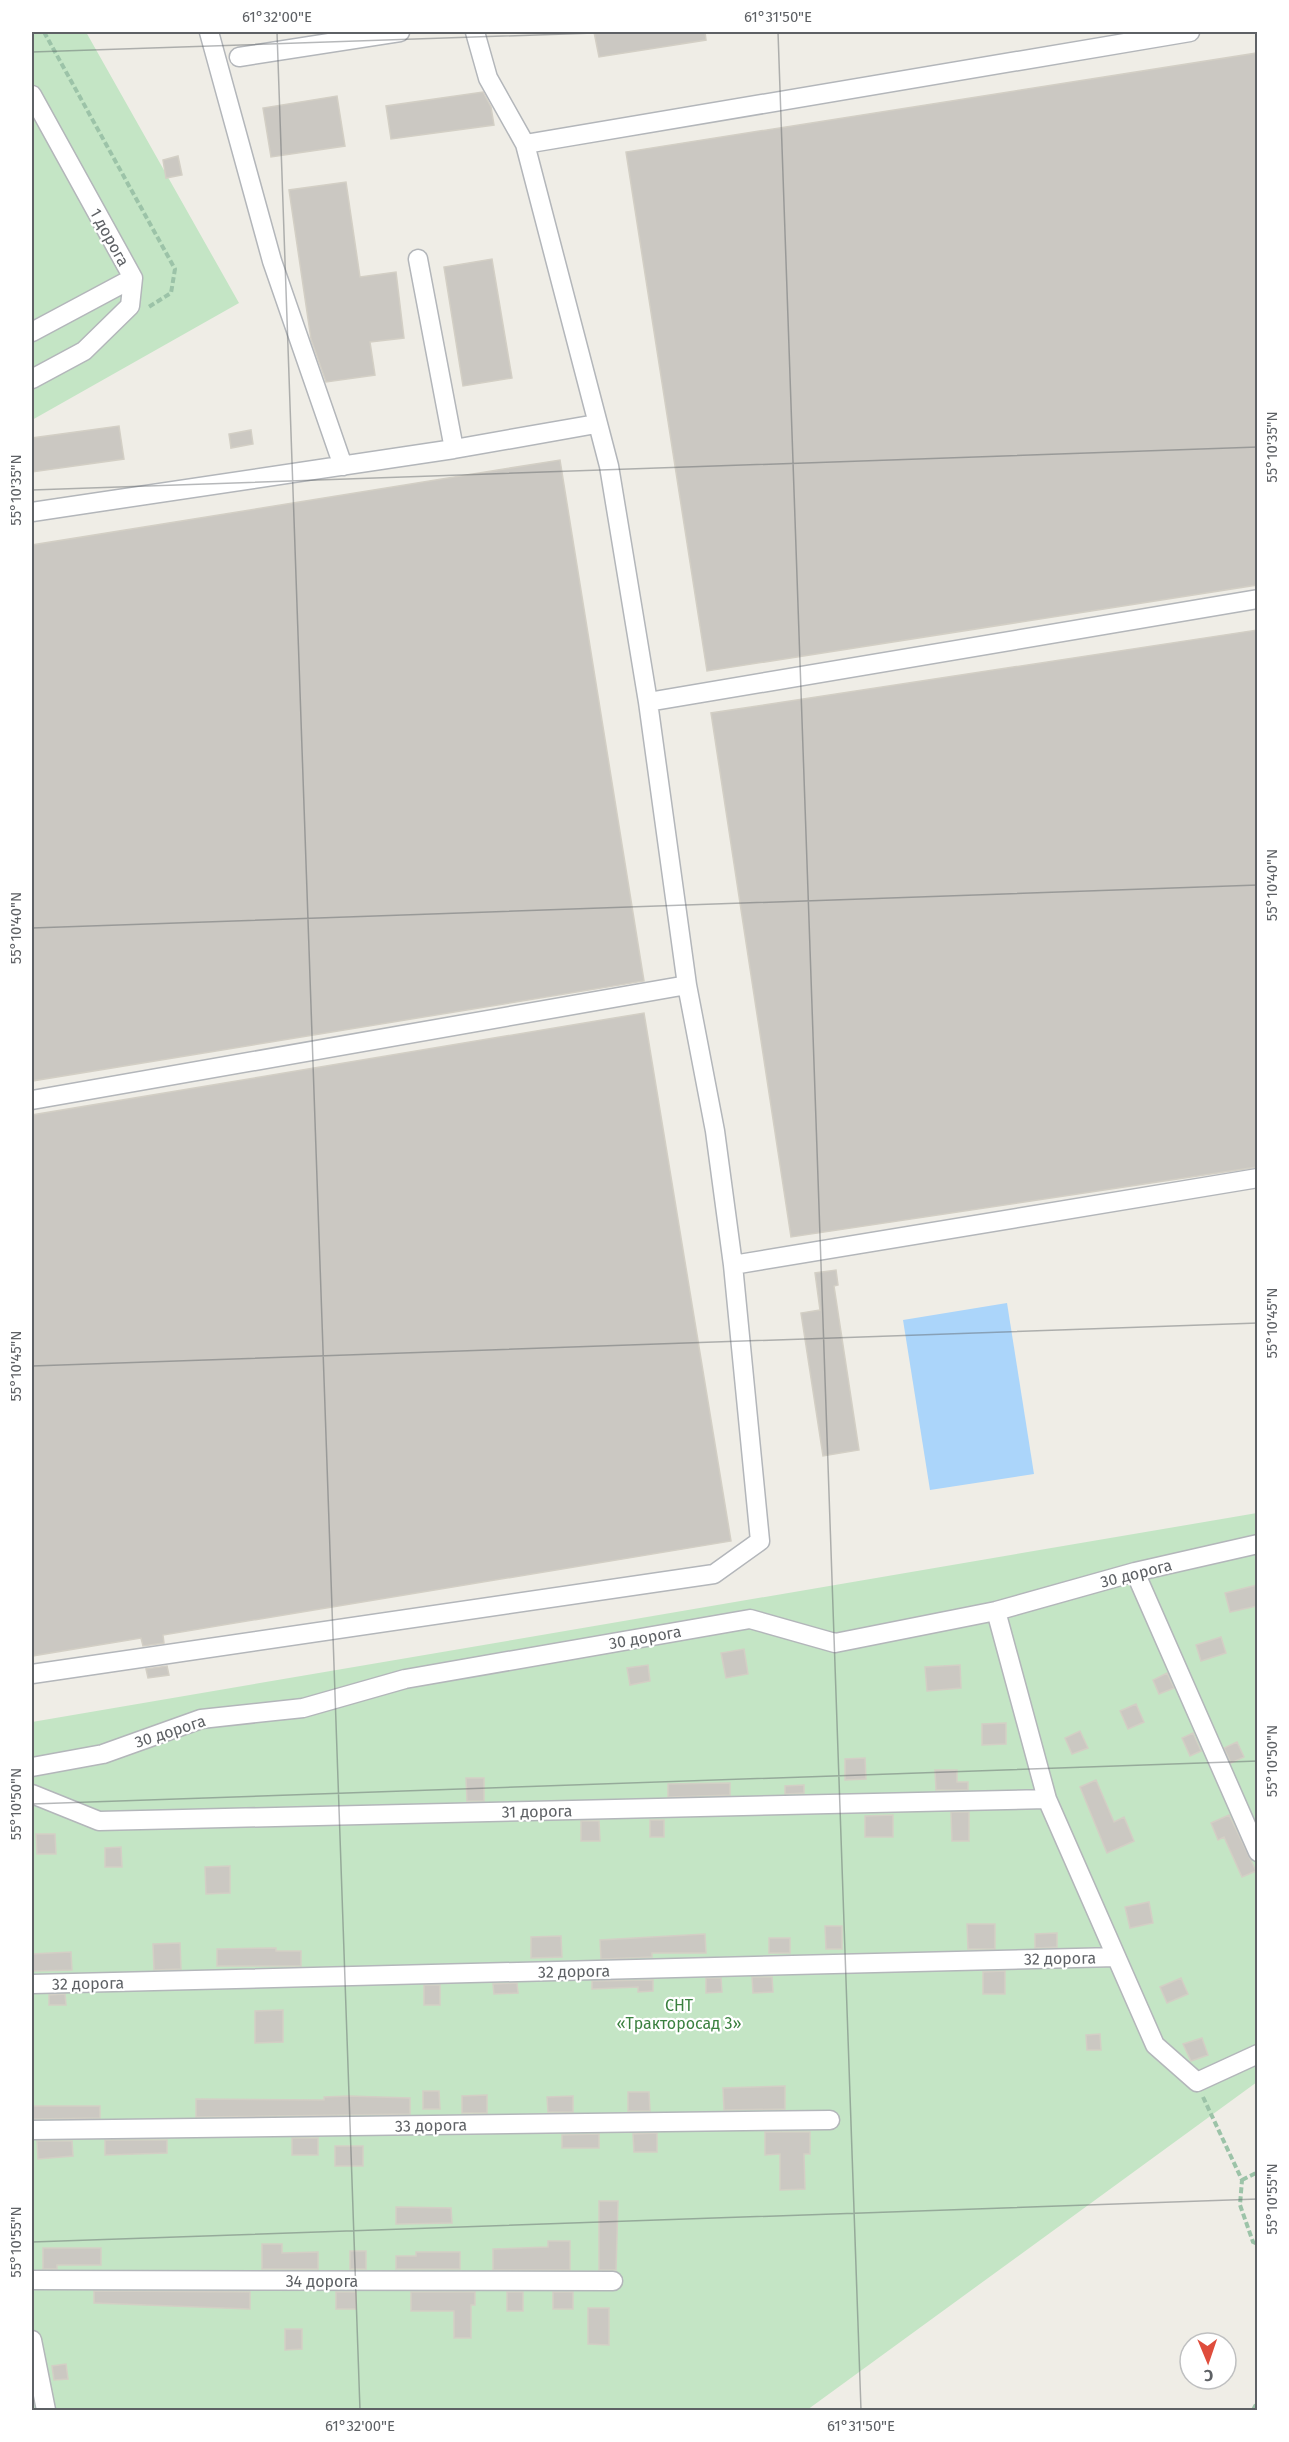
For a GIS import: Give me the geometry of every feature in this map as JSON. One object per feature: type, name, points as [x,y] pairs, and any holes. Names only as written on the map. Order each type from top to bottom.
[{"type":"street","points":[[209,32],[272,261],[343,466]]},
{"type":"street","points":[[239,57],[400,32]]},
{"type":"street","points":[[32,1674],[714,1574],[760,1540],[733,1265],[715,1131],[687,985],[648,702],[609,466],[596,424],[525,144],[488,78],[475,32]]},
{"type":"street","points":[[525,144],[1190,32]]},
{"type":"street","name":"1 дорога","points":[[32,95],[133,278],[32,333]]},
{"type":"street","points":[[418,259],[454,448]]},
{"type":"street","points":[[32,379],[84,351],[130,306],[133,278]]},
{"type":"street","points":[[32,512],[343,466],[596,424]]},
{"type":"street","points":[[648,702],[1257,599]]},
{"type":"street","points":[[32,1100],[687,985]]},
{"type":"street","points":[[733,1265],[1257,1178]]},
{"type":"street","name":"30 дорога","points":[[32,1767],[104,1754],[201,1719],[303,1708],[405,1679],[750,1619],[835,1643],[996,1611],[1135,1572],[1257,1544]]},
{"type":"street","points":[[1135,1572],[1257,1852]]},
{"type":"street","points":[[996,1611],[1047,1799],[1155,2045],[1197,2082],[1257,2054]]},
{"type":"street","name":"31 дорога","points":[[32,1794],[99,1821],[1047,1799]]},
{"type":"street","name":"32 дорога","points":[[32,1984],[1116,1957]]},
{"type":"street","name":"33 дорога","points":[[32,2130],[830,2120]]},
{"type":"street","name":"34 дорога","points":[[32,2280],[613,2281]]},
{"type":"street","points":[[32,2340],[46,2410]]},
{"type":"path","points":[[44,32],[175,269],[171,293],[138,313]]},
{"type":"path","points":[[1197,2082],[1242,2180],[1240,2205],[1253,2242],[1257,2244]]},
{"type":"path","points":[[1242,2180],[1257,2172]]},
{"type":"path","points":[[1253,2410],[1257,2401]]},
{"type":"green space","points":[[32,32],[86,32],[239,303],[32,420]]},
{"type":"green space","name":"СНТ «Тракторосад 3»","points":[[1257,1513],[1257,2082],[807,2410],[32,2410],[32,1722]]},
{"type":"water","points":[[1007,1303],[1034,1474],[930,1490],[903,1320]]},
{"type":"building","points":[[594,32],[705,32],[706,40],[599,57]]},
{"type":"building","points":[[1257,53],[1257,585],[707,671],[626,152]]},
{"type":"building","points":[[483,92],[491,107],[494,125],[391,139],[386,106]]},
{"type":"building","points":[[337,96],[345,146],[271,157],[263,108]]},
{"type":"building","points":[[178,156],[182,175],[166,178],[163,160]]},
{"type":"building","points":[[346,182],[360,277],[396,272],[404,338],[370,342],[375,375],[326,382],[311,339],[289,190]]},
{"type":"building","points":[[492,259],[512,378],[463,386],[444,267]]},
{"type":"building","points":[[119,426],[124,459],[32,472],[32,438]]},
{"type":"building","points":[[251,430],[253,444],[231,448],[229,434]]},
{"type":"building","points":[[560,460],[644,981],[32,1081],[32,545]]},
{"type":"building","points":[[1257,630],[1257,1167],[791,1237],[711,713]]},
{"type":"building","points":[[644,1013],[731,1541],[163,1635],[164,1643],[143,1646],[141,1638],[32,1656],[32,1115]]},
{"type":"building","points":[[836,1270],[838,1285],[834,1286],[859,1450],[823,1456],[801,1313],[820,1310],[815,1273]]},
{"type":"building","points":[[1257,1585],[1257,1606],[1230,1612],[1225,1593]]},
{"type":"building","points":[[1221,1637],[1226,1653],[1201,1661],[1196,1645]]},
{"type":"building","points":[[744,1649],[748,1674],[726,1678],[721,1653]]},
{"type":"building","points":[[648,1665],[650,1681],[630,1685],[627,1668]]},
{"type":"building","points":[[960,1665],[961,1688],[927,1691],[925,1667]]},
{"type":"building","points":[[167,1666],[169,1675],[148,1678],[146,1669]]},
{"type":"building","points":[[1167,1673],[1174,1688],[1159,1694],[1153,1680]]},
{"type":"building","points":[[1136,1704],[1144,1722],[1128,1729],[1120,1711]]},
{"type":"building","points":[[1006,1723],[1006,1744],[982,1745],[982,1724]]},
{"type":"building","points":[[1080,1731],[1088,1748],[1072,1754],[1065,1738]]},
{"type":"building","points":[[1193,1733],[1201,1751],[1190,1756],[1182,1738]]},
{"type":"building","points":[[1237,1742],[1244,1757],[1231,1763],[1224,1748]]},
{"type":"building","points":[[865,1758],[866,1779],[845,1780],[845,1759]]},
{"type":"building","points":[[935,1770],[957,1770],[957,1782],[968,1782],[968,1790],[936,1790]]},
{"type":"building","points":[[466,1778],[484,1778],[484,1801],[467,1801]]},
{"type":"building","points":[[1096,1780],[1114,1822],[1124,1817],[1134,1841],[1107,1853],[1080,1787]]},
{"type":"building","points":[[730,1783],[730,1795],[668,1797],[668,1784]]},
{"type":"building","points":[[804,1785],[804,1793],[785,1794],[785,1786]]},
{"type":"building","points":[[951,1812],[969,1812],[969,1841],[952,1841]]},
{"type":"building","points":[[893,1815],[893,1837],[865,1837],[865,1816]]},
{"type":"building","points":[[1229,1815],[1256,1871],[1242,1877],[1224,1837],[1218,1840],[1211,1823]]},
{"type":"building","points":[[650,1820],[664,1820],[664,1837],[650,1837]]},
{"type":"building","points":[[581,1821],[599,1821],[600,1841],[581,1841]]},
{"type":"building","points":[[36,1834],[55,1834],[56,1854],[37,1854]]},
{"type":"building","points":[[121,1847],[122,1867],[105,1867],[105,1848]]},
{"type":"building","points":[[230,1866],[230,1893],[206,1894],[205,1867]]},
{"type":"building","points":[[1149,1902],[1153,1923],[1130,1928],[1125,1907]]},
{"type":"building","points":[[967,1924],[995,1924],[995,1949],[968,1949]]},
{"type":"building","points":[[825,1926],[842,1926],[842,1949],[826,1949]]},
{"type":"building","points":[[1057,1933],[1057,1947],[1035,1948],[1035,1934]]},
{"type":"building","points":[[705,1934],[706,1953],[652,1953],[652,1957],[601,1959],[600,1940]]},
{"type":"building","points":[[561,1936],[562,1957],[531,1958],[531,1937]]},
{"type":"building","points":[[769,1938],[790,1938],[790,1953],[769,1953]]},
{"type":"building","points":[[180,1943],[181,1969],[154,1970],[153,1944]]},
{"type":"building","points":[[276,1948],[276,1951],[301,1951],[301,1966],[217,1966],[217,1949]]},
{"type":"building","points":[[71,1952],[72,1970],[32,1971],[32,1954]]},
{"type":"building","points":[[1005,1971],[1005,1994],[983,1994],[983,1972]]},
{"type":"building","points":[[752,1977],[772,1977],[773,1992],[753,1993]]},
{"type":"building","points":[[706,1978],[721,1978],[722,1992],[706,1993]]},
{"type":"building","points":[[1181,1978],[1188,1994],[1167,2003],[1160,1987]]},
{"type":"building","points":[[653,1980],[653,1991],[638,1992],[638,1987],[592,1989],[592,1981]]},
{"type":"building","points":[[517,1983],[518,1993],[494,1994],[493,1984]]},
{"type":"building","points":[[424,1985],[440,1985],[440,2005],[424,2005]]},
{"type":"building","points":[[65,1994],[66,2005],[49,2005],[49,1995]]},
{"type":"building","points":[[283,2010],[283,2042],[255,2043],[255,2011]]},
{"type":"building","points":[[1100,2034],[1101,2050],[1087,2050],[1086,2035]]},
{"type":"building","points":[[1202,2038],[1208,2055],[1191,2061],[1183,2044]]},
{"type":"building","points":[[785,2086],[785,2109],[724,2110],[723,2088]]},
{"type":"building","points":[[423,2091],[439,2091],[440,2109],[423,2109]]},
{"type":"building","points":[[628,2092],[649,2092],[650,2111],[628,2111]]},
{"type":"building","points":[[487,2095],[487,2113],[462,2113],[462,2096]]},
{"type":"building","points":[[573,2096],[573,2112],[548,2112],[547,2097]]},
{"type":"building","points":[[324,2097],[410,2098],[410,2114],[196,2117],[196,2099],[324,2100]]},
{"type":"building","points":[[32,2106],[100,2106],[100,2118],[32,2119]]},
{"type":"building","points":[[765,2132],[810,2132],[810,2154],[804,2154],[805,2189],[780,2190],[780,2154],[765,2155]]},
{"type":"building","points":[[657,2133],[657,2152],[634,2152],[633,2134]]},
{"type":"building","points":[[599,2134],[599,2148],[562,2148],[562,2135]]},
{"type":"building","points":[[292,2138],[318,2138],[318,2155],[292,2155]]},
{"type":"building","points":[[105,2140],[167,2140],[167,2153],[105,2155]]},
{"type":"building","points":[[37,2141],[72,2141],[73,2156],[38,2159]]},
{"type":"building","points":[[335,2146],[363,2146],[363,2166],[335,2166]]},
{"type":"building","points":[[599,2201],[618,2201],[616,2270],[599,2270]]},
{"type":"building","points":[[396,2207],[451,2208],[452,2223],[396,2224]]},
{"type":"building","points":[[548,2241],[570,2241],[570,2270],[493,2270],[493,2249],[548,2247]]},
{"type":"building","points":[[262,2244],[282,2244],[282,2253],[318,2252],[318,2269],[262,2269]]},
{"type":"building","points":[[43,2248],[101,2248],[101,2265],[57,2265],[57,2269],[43,2269]]},
{"type":"building","points":[[350,2251],[366,2251],[366,2269],[350,2269]]},
{"type":"building","points":[[416,2252],[460,2252],[460,2269],[396,2269],[396,2256],[416,2256]]},
{"type":"building","points":[[94,2291],[250,2292],[250,2309],[94,2303]]},
{"type":"building","points":[[336,2292],[356,2292],[356,2309],[336,2309]]},
{"type":"building","points":[[411,2292],[475,2292],[475,2305],[471,2305],[471,2338],[454,2338],[454,2311],[411,2311]]},
{"type":"building","points":[[507,2292],[523,2292],[523,2311],[507,2311]]},
{"type":"building","points":[[553,2292],[573,2292],[573,2309],[553,2309]]},
{"type":"building","points":[[588,2308],[609,2308],[609,2345],[588,2344]]},
{"type":"building","points":[[285,2329],[302,2329],[302,2349],[285,2350]]},
{"type":"building","points":[[66,2364],[68,2379],[54,2380],[52,2366]]}]
